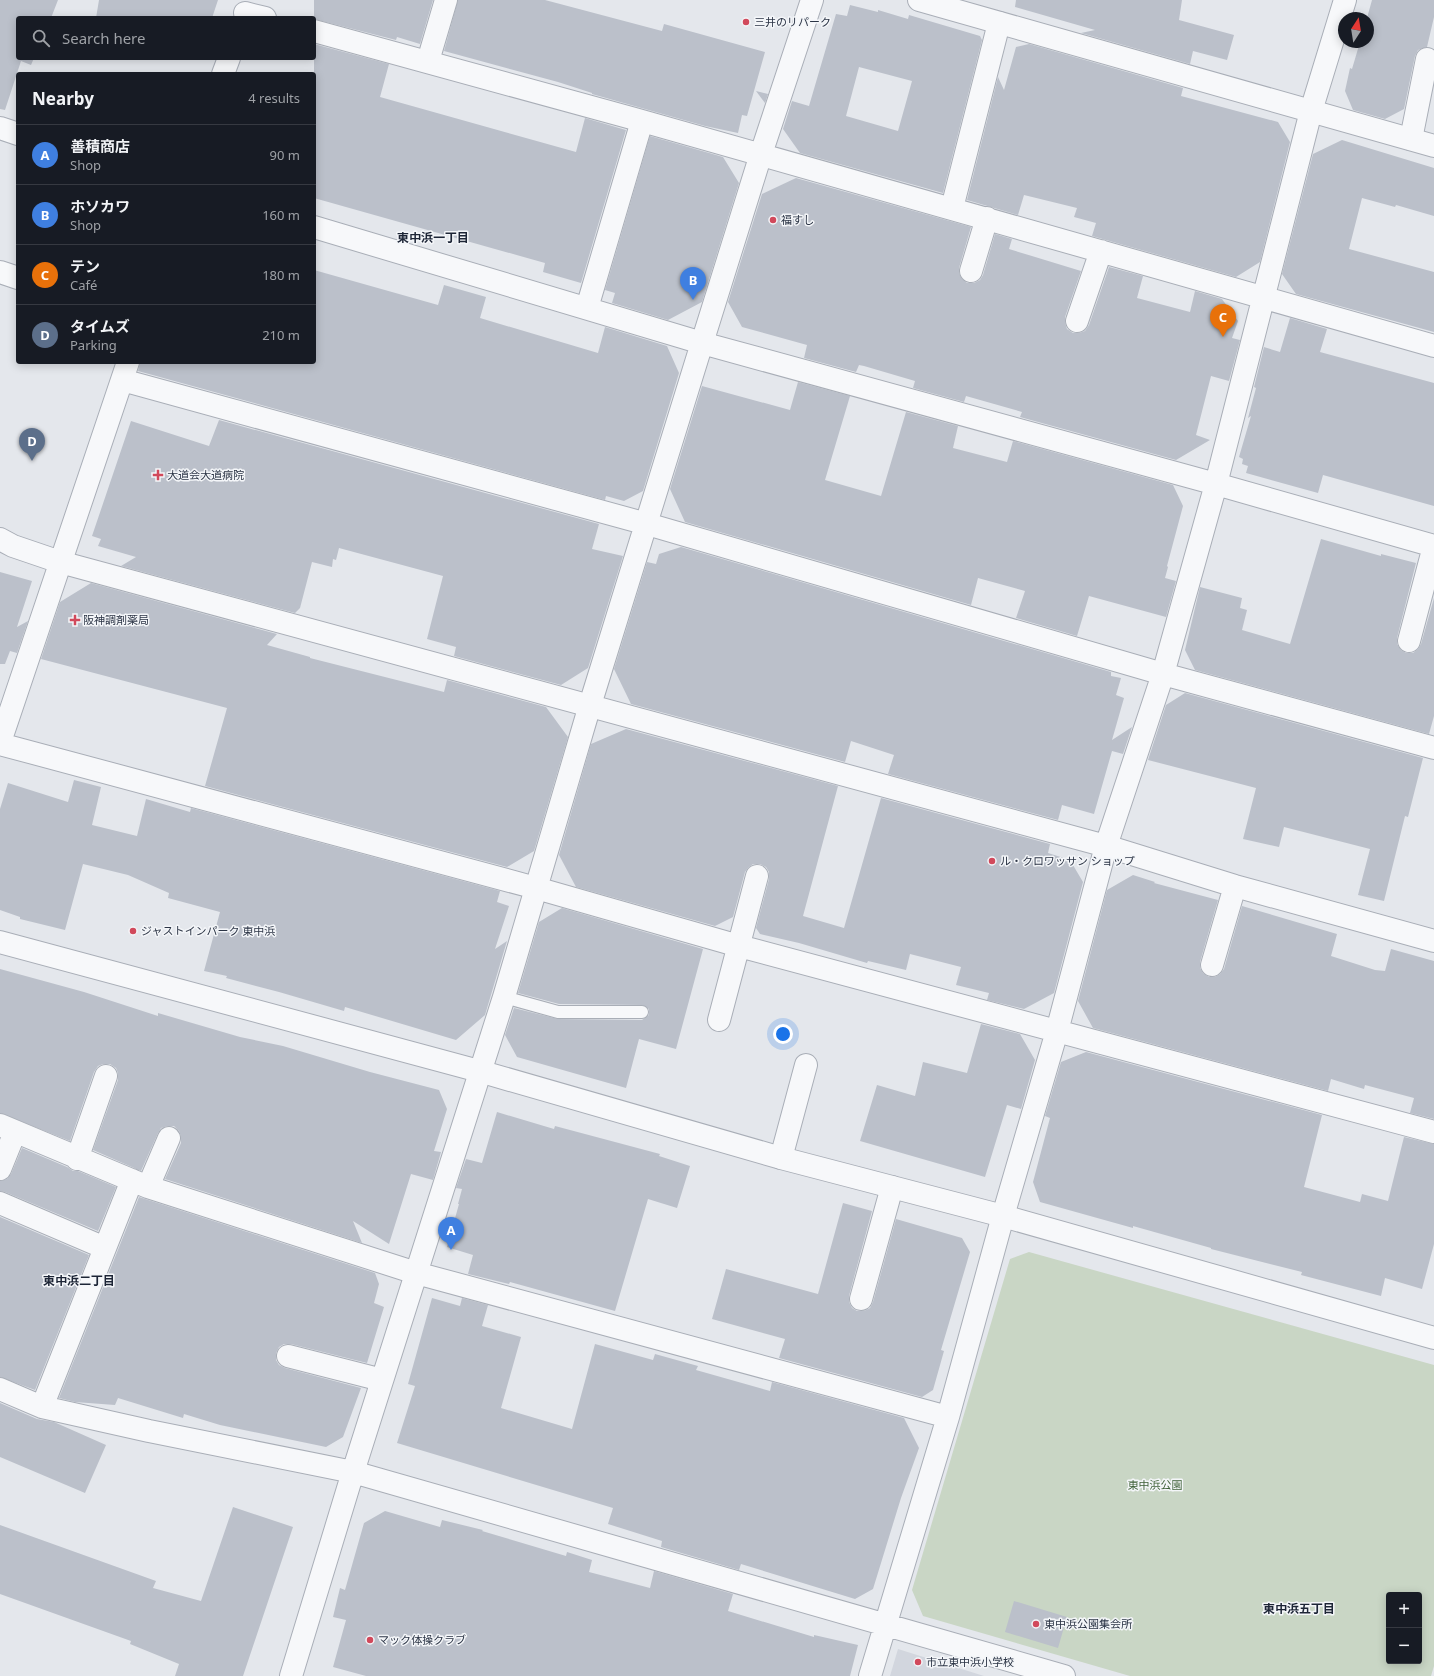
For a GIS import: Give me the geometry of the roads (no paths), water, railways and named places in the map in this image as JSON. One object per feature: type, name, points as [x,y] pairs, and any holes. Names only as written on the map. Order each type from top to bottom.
[{"type":"street","points":[[428,61],[446,0]]},
{"type":"street","points":[[295,1675],[353,1472],[504,997],[590,705],[760,154],[812,0]]},
{"type":"street","points":[[919,0],[1434,146]]},
{"type":"street","points":[[870,1676],[948,1417],[1003,1216],[1057,1031],[1106,846],[1163,674],[1216,484],[1311,110],[1345,0]]},
{"type":"street","points":[[952,208],[999,23]]},
{"type":"street","points":[[316,32],[428,61],[952,208],[1434,346]]},
{"type":"street","points":[[224,72],[228,60]]},
{"type":"street","points":[[1411,139],[1427,60]]},
{"type":"street","points":[[587,308],[642,121]]},
{"type":"street","points":[[0,128],[16,133]]},
{"type":"street","points":[[971,271],[986,218]]},
{"type":"street","points":[[316,228],[702,343],[1216,484],[1434,546],[1409,640]]},
{"type":"street","points":[[1077,321],[1101,251]]},
{"type":"street","points":[[0,272],[16,277]]},
{"type":"street","points":[[1434,748],[1163,674],[125,371],[0,743],[536,888],[738,946],[1434,1132]]},
{"type":"street","points":[[0,539],[13,546],[60,562],[1106,846],[1235,886],[1434,941]]},
{"type":"street","points":[[719,1020],[757,876]]},
{"type":"street","points":[[1212,965],[1235,886]]},
{"type":"street","points":[[0,942],[479,1072],[781,1158],[1003,1216],[1434,1338]]},
{"type":"street","points":[[781,1158],[806,1065]]},
{"type":"street","points":[[77,1159],[106,1076]]},
{"type":"street","points":[[0,1169],[7,1128],[77,1159],[140,1183],[416,1273],[948,1417]]},
{"type":"street","points":[[42,1407],[105,1248],[140,1183],[169,1138]]},
{"type":"street","points":[[861,1299],[892,1187]]},
{"type":"street","points":[[0,1203],[105,1248]]},
{"type":"street","points":[[288,1356],[382,1380]]},
{"type":"street","points":[[0,1389],[42,1407],[150,1431],[353,1472],[1064,1676]]},
{"type":"lane","points":[[504,997],[558,1012],[642,1012]]},
{"type":"place","name":"三井のリパーク","points":[[746,22]]},
{"type":"place","name":"福すし","points":[[773,220]]},
{"type":"place","name":"ホソカワ","points":[[693,300]]},
{"type":"place","name":"テン","points":[[1223,337]]},
{"type":"place","name":"タイムズ","points":[[32,461]]},
{"type":"place","name":"大道会大道病院","points":[[158,475]]},
{"type":"place","name":"阪神調剤薬局","points":[[75,620]]},
{"type":"place","name":"ル・クロワッサン ショップ","points":[[992,861]]},
{"type":"place","name":"ジャストインパーク 東中浜","points":[[133,931]]},
{"type":"place","name":"善積商店","points":[[451,1250]]},
{"type":"place","name":"東中浜公園集会所","points":[[1036,1624]]},
{"type":"place","name":"マック体操クラブ","points":[[370,1640]]},
{"type":"place","name":"市立東中浜小学校","points":[[918,1662]]},
{"type":"district","name":"東中浜一丁目","points":[[433,238]]},
{"type":"district","name":"東中浜二丁目","points":[[79,1281]]},
{"type":"district","name":"東中浜五丁目","points":[[1299,1609]]},
{"type":"park label","name":"東中浜公園","points":[[1155,1485]]}]
